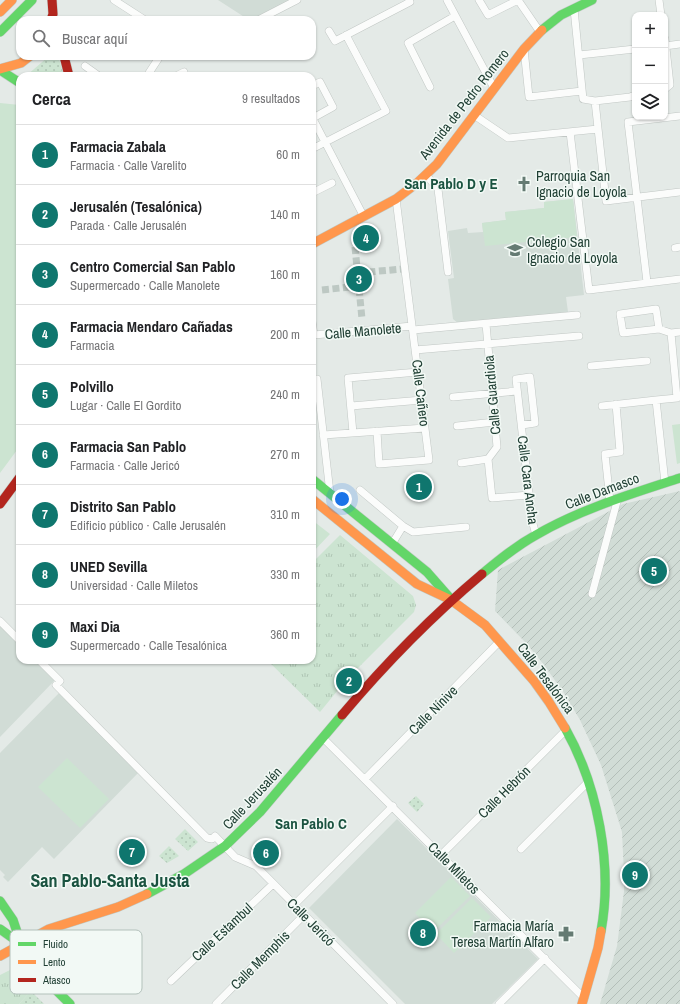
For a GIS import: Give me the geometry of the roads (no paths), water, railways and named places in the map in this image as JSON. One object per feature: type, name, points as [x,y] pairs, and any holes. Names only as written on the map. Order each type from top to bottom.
[{"type":"street","points":[[0,12],[12,0]]},
{"type":"street","points":[[0,32],[32,0]]},
{"type":"street","points":[[52,0],[53,16]]},
{"type":"street","points":[[54,16],[59,0]]},
{"type":"street","points":[[114,0],[139,16]]},
{"type":"street","points":[[266,16],[297,0]]},
{"type":"street","points":[[447,0],[494,88]]},
{"type":"street","points":[[480,0],[488,15],[518,0],[540,32]]},
{"type":"street","name":"Avenida de Pedro Romero","points":[[316,242],[396,199],[417,183],[437,164],[524,49],[540,32],[561,15],[592,0]]},
{"type":"street","points":[[658,0],[660,12]]},
{"type":"street","points":[[329,31],[335,41],[409,1]]},
{"type":"street","points":[[574,9],[583,99],[595,101],[632,96]]},
{"type":"street","points":[[430,87],[408,43],[455,16]]},
{"type":"street","points":[[316,147],[386,111],[346,35]]},
{"type":"street","points":[[668,43],[680,44]]},
{"type":"street","points":[[666,48],[670,85],[668,87]]},
{"type":"street","points":[[524,49],[529,96],[582,90]]},
{"type":"street","points":[[578,55],[632,49]]},
{"type":"street","points":[[0,70],[21,63],[25,60]]},
{"type":"street","points":[[65,60],[67,72]]},
{"type":"street","points":[[150,72],[158,60]]},
{"type":"street","points":[[85,66],[93,72]]},
{"type":"street","points":[[0,70],[16,80]]},
{"type":"street","points":[[316,84],[320,82],[333,107],[316,115]]},
{"type":"street","points":[[595,101],[606,201],[680,192]]},
{"type":"street","points":[[474,115],[508,138],[598,129]]},
{"type":"street","points":[[647,282],[628,122],[680,116]]},
{"type":"street","points":[[316,125],[364,216]]},
{"type":"street","points":[[570,132],[589,290],[680,279]]},
{"type":"street","points":[[426,175],[438,189],[448,272]]},
{"type":"street","points":[[316,191],[332,183]]},
{"type":"street","name":"Calle Cañero","points":[[377,431],[379,464],[429,460],[396,199]]},
{"type":"street","points":[[659,329],[656,309],[620,314],[623,333],[659,329],[672,333],[680,332]]},
{"type":"street","name":"Calle Manolete","points":[[316,336],[486,324],[577,315]]},
{"type":"street","name":"Calle Guardiola","points":[[486,324],[497,447],[488,459]]},
{"type":"street","points":[[602,406],[677,398],[672,333]]},
{"type":"street","points":[[415,350],[579,336]]},
{"type":"street","points":[[591,366],[646,361]]},
{"type":"street","points":[[353,433],[348,378],[418,372]]},
{"type":"street","name":"Calle Cara Ancha","points":[[522,425],[535,423],[530,377],[516,379],[532,520],[536,535]]},
{"type":"street","points":[[316,379],[330,493]]},
{"type":"street","points":[[453,397],[517,390]]},
{"type":"street","points":[[351,406],[422,400]]},
{"type":"street","points":[[656,400],[665,483]]},
{"type":"street","points":[[592,594],[614,500],[605,454],[620,452],[616,404]]},
{"type":"street","points":[[457,426],[495,422]]},
{"type":"street","points":[[323,435],[425,428]]},
{"type":"street","points":[[461,463],[488,459],[492,498],[529,495]]},
{"type":"street","name":"Calle Damasco","points":[[451,600],[502,557],[536,535],[579,514],[614,500],[680,478]]},
{"type":"street","points":[[0,504],[16,482]]},
{"type":"street","name":"Calle Tesalónica","points":[[316,482],[427,572],[451,600]]},
{"type":"street","points":[[360,490],[403,526],[413,532],[466,527]]},
{"type":"street","name":"Calle Tesalónica","points":[[316,502],[417,584],[451,600],[482,623],[534,681],[566,730],[576,750],[588,782],[598,818],[603,844],[605,879],[604,914],[598,948],[583,1001]]},
{"type":"street","points":[[392,544],[403,526]]},
{"type":"street","name":"Calle Jerusalén","points":[[47,930],[118,907],[161,887],[184,874],[225,846],[260,812],[361,693],[395,656],[451,600]]},
{"type":"street","points":[[0,621],[16,637]]},
{"type":"street","name":"Calle Nínive","points":[[365,779],[500,642]]},
{"type":"street","name":"Calle Jericó","points":[[43,664],[60,681],[56,685],[207,838],[212,838],[215,836],[235,857],[256,866],[393,1004]]},
{"type":"street","name":"Calle Hebrón","points":[[441,855],[566,730]]},
{"type":"street","name":"Calle Miletos","points":[[323,738],[545,958],[583,1001]]},
{"type":"street","points":[[521,849],[588,782]]},
{"type":"street","points":[[294,905],[393,806]]},
{"type":"street","name":"Calle Estambul","points":[[171,981],[273,884]]},
{"type":"street","points":[[0,900],[13,920],[16,930]]},
{"type":"street","name":"Calle Memphis","points":[[216,1004],[304,915]]},
{"type":"street","points":[[0,929],[10,936]]},
{"type":"street","name":"Calle Jerusalén","points":[[0,956],[10,950]]},
{"type":"street","points":[[499,1004],[545,958]]},
{"type":"street","points":[[60,994],[70,1004]]},
{"type":"tunnel","points":[[355,247],[362,319]]},
{"type":"tunnel","points":[[358,273],[402,269]]},
{"type":"tunnel","points":[[322,290],[359,286]]},
{"type":"place","name":"Parroquia San Ignacio de Loyola","points":[[524,184]]},
{"type":"place","name":"Farmacia Mendaro Cañadas","points":[[366,238]]},
{"type":"place","name":"Colegio San Ignacio de Loyola","points":[[515,250]]},
{"type":"place","name":"Centro Comercial San Pablo","points":[[359,279]]},
{"type":"place","name":"Farmacia Zabala","points":[[419,487]]},
{"type":"place","name":"Polvillo","points":[[654,571]]},
{"type":"place","name":"Jerusalén (Tesalónica)","points":[[349,681]]},
{"type":"place","name":"Distrito San Pablo","points":[[132,852]]},
{"type":"place","name":"Farmacia San Pablo","points":[[266,853]]},
{"type":"place","name":"Maxi Dia","points":[[635,875]]},
{"type":"place","name":"UNED Sevilla","points":[[423,933]]},
{"type":"place","name":"Farmacia María Teresa Martín Alfaro","points":[[566,934]]},
{"type":"district","name":"San Pablo D y E","points":[[451,183]]},
{"type":"district","name":"San Pablo C","points":[[311,823]]},
{"type":"district","name":"San Pablo-Santa Justa","points":[[110,880]]}]
